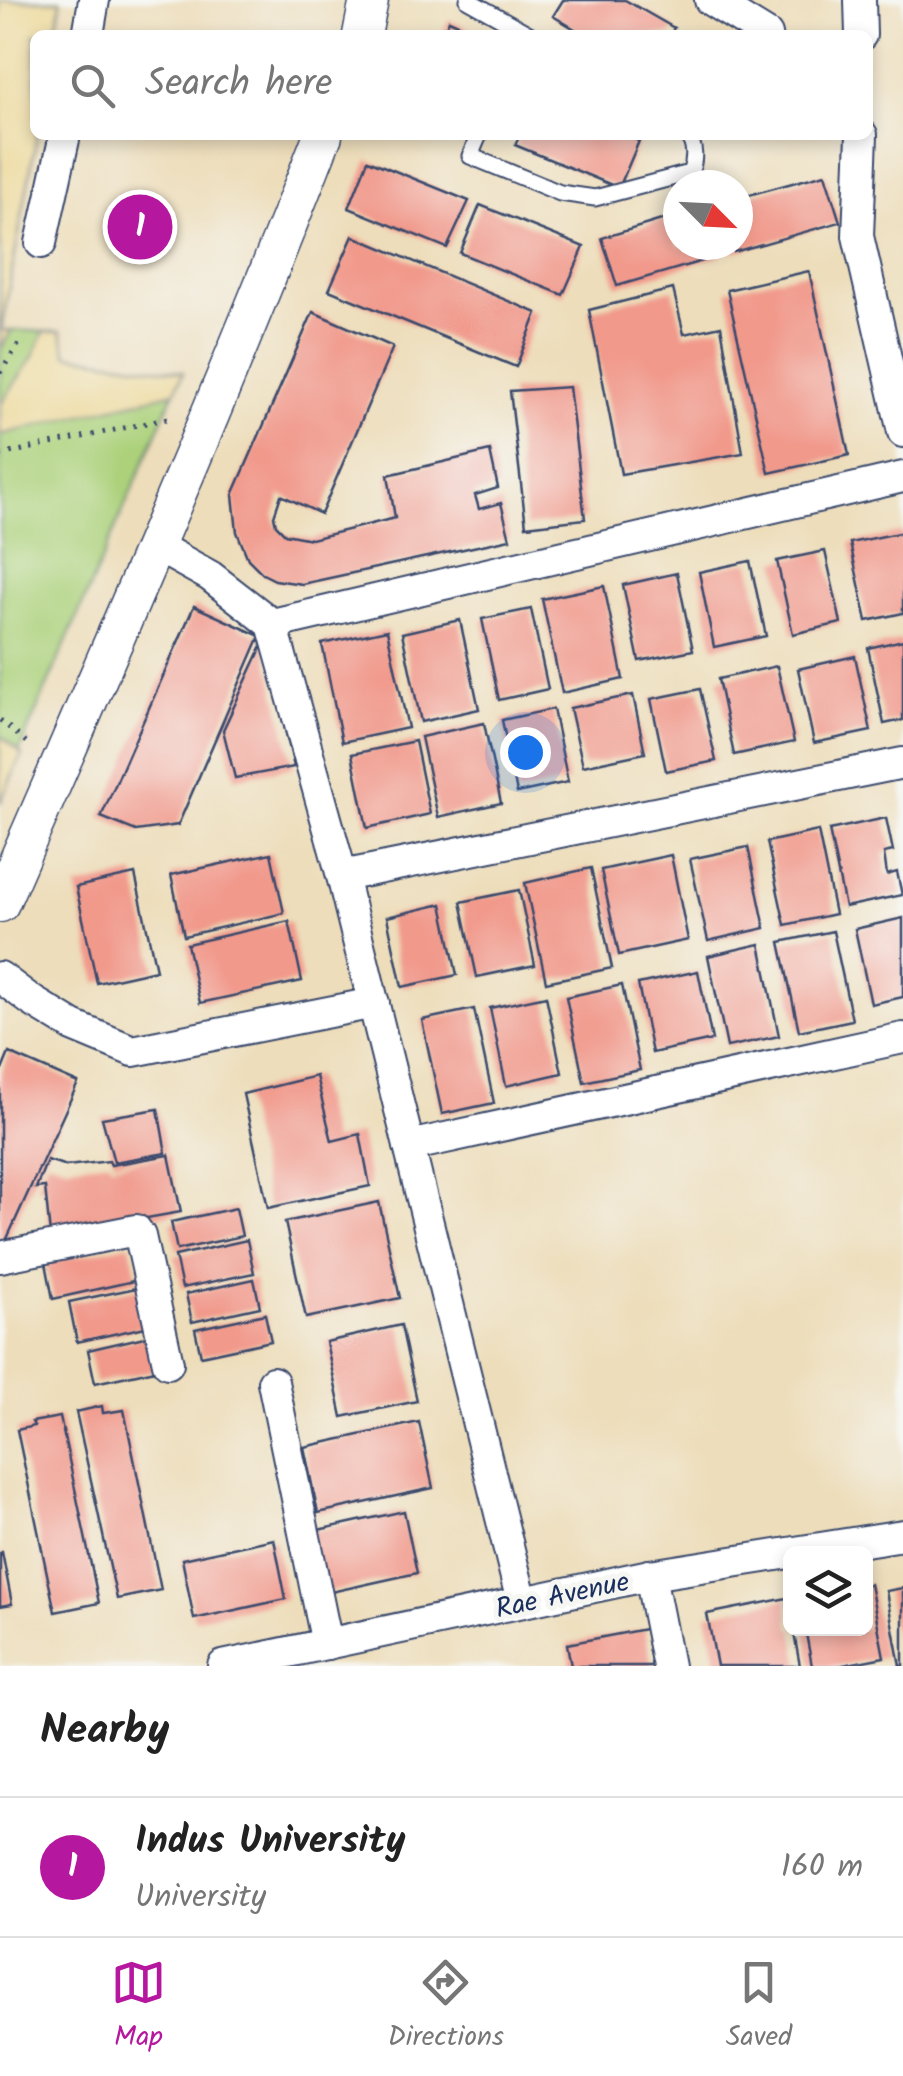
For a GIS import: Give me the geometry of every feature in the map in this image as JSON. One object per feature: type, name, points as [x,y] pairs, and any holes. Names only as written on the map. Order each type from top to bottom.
[{"type":"street","points":[[363,30],[369,0]]},
{"type":"street","points":[[710,0],[759,30]]},
{"type":"street","points":[[860,0],[861,30]]},
{"type":"street","points":[[90,30],[102,1]]},
{"type":"street","points":[[41,242],[64,140]]},
{"type":"street","points":[[0,904],[156,546],[321,140]]},
{"type":"street","points":[[862,140],[858,236],[903,432]]},
{"type":"street","points":[[272,624],[903,477]]},
{"type":"street","points":[[156,546],[210,576],[272,624],[342,876],[522,1602]]},
{"type":"street","points":[[342,876],[903,763]]},
{"type":"street","points":[[0,977],[73,1026],[133,1051],[374,1002]]},
{"type":"street","points":[[409,1146],[903,1038]]},
{"type":"street","points":[[0,1257],[136,1230],[168,1363]]},
{"type":"street","points":[[273,1382],[327,1644]]},
{"type":"street","name":"Rae Avenue","points":[[223,1666],[650,1575],[903,1535]]},
{"type":"street","points":[[650,1575],[668,1666]]},
{"type":"lane","points":[[468,0],[520,30]]},
{"type":"lane","points":[[478,140],[470,156],[560,193],[595,198],[690,174],[695,162],[692,140]]},
{"type":"path","points":[[0,373],[20,342]]},
{"type":"path","points":[[0,456],[165,419],[207,422]]},
{"type":"path","points":[[0,720],[60,767]]},
{"type":"green space","points":[[0,0],[60,0],[56,30],[30,30],[30,140],[36,140],[1,330],[61,332],[67,355],[183,372],[0,795]]},
{"type":"sand","points":[[0,0],[60,0],[56,30],[30,30],[30,140],[36,140],[1,330],[11,331],[0,350]]},
{"type":"sand","points":[[44,332],[61,332],[67,355],[183,372],[175,392],[0,435],[0,405],[33,357]]},
{"type":"sand","points":[[0,735],[22,754],[0,803]]},
{"type":"building","points":[[563,0],[625,0],[674,28],[577,30],[553,16]]},
{"type":"building","points":[[449,20],[472,30],[444,30]]},
{"type":"building","points":[[518,140],[639,141],[619,188],[515,145]]},
{"type":"building","points":[[368,160],[469,201],[447,248],[349,208]]},
{"type":"building","points":[[825,174],[840,222],[753,247],[753,194]]},
{"type":"building","points":[[480,205],[584,247],[563,295],[460,253]]},
{"type":"building","points":[[663,220],[663,260],[706,260],[617,286],[602,238]]},
{"type":"building","points":[[353,236],[537,313],[516,367],[329,290]]},
{"type":"building","points":[[809,271],[849,455],[769,473],[727,290]]},
{"type":"building","points":[[673,289],[684,334],[721,326],[743,453],[621,474],[589,310]]},
{"type":"building","points":[[313,312],[393,347],[321,514],[281,495],[274,516],[276,525],[285,534],[311,539],[395,518],[388,475],[490,451],[498,488],[475,495],[479,509],[501,503],[510,539],[302,584],[275,580],[248,559],[237,532],[233,495]]},
{"type":"building","points":[[569,387],[585,519],[526,526],[510,391]]},
{"type":"building","points":[[903,532],[903,613],[867,621],[850,543]]},
{"type":"building","points":[[825,551],[841,623],[793,634],[777,561]]},
{"type":"building","points":[[750,561],[766,636],[714,647],[699,572]]},
{"type":"building","points":[[677,573],[693,650],[639,661],[623,585]]},
{"type":"building","points":[[604,586],[623,679],[562,693],[542,599]]},
{"type":"building","points":[[194,606],[260,636],[178,825],[136,831],[101,817]]},
{"type":"building","points":[[531,609],[548,689],[499,700],[482,619]]},
{"type":"building","points":[[460,620],[479,709],[421,722],[402,633]]},
{"type":"building","points":[[387,630],[408,728],[342,742],[322,644]]},
{"type":"building","points":[[903,640],[903,720],[884,724],[868,648]]},
{"type":"building","points":[[264,642],[294,767],[235,778],[223,730]]},
{"type":"building","points":[[855,656],[871,731],[814,743],[798,669]]},
{"type":"building","points":[[777,666],[794,742],[734,755],[718,679]]},
{"type":"building","points":[[700,689],[716,761],[666,771],[651,699]]},
{"type":"building","points":[[633,695],[645,753],[583,766],[570,708]]},
{"type":"building","points":[[553,709],[568,782],[517,793],[502,720]]},
{"type":"building","points":[[484,723],[501,803],[438,817],[421,737]]},
{"type":"building","points":[[415,741],[430,814],[367,828],[352,754]]},
{"type":"building","points":[[886,818],[893,851],[884,853],[887,875],[897,872],[902,895],[845,907],[829,830]]},
{"type":"building","points":[[818,831],[835,914],[785,925],[767,842]]},
{"type":"building","points":[[748,847],[765,928],[708,941],[690,859]]},
{"type":"building","points":[[271,853],[284,913],[184,936],[171,875]]},
{"type":"building","points":[[671,855],[688,940],[619,955],[601,870]]},
{"type":"building","points":[[591,868],[612,968],[546,982],[525,883]]},
{"type":"building","points":[[135,874],[156,970],[97,983],[76,887]]},
{"type":"building","points":[[519,890],[535,965],[477,977],[461,902]]},
{"type":"building","points":[[442,904],[457,975],[402,987],[387,917]]},
{"type":"building","points":[[903,918],[903,997],[871,1004],[855,929]]},
{"type":"building","points":[[289,921],[302,981],[200,1003],[187,944]]},
{"type":"building","points":[[833,931],[852,1020],[799,1031],[780,942]]},
{"type":"building","points":[[760,944],[779,1036],[727,1047],[708,956]]},
{"type":"building","points":[[698,971],[712,1040],[652,1053],[638,984]]},
{"type":"building","points":[[622,985],[640,1070],[584,1082],[566,997]]},
{"type":"building","points":[[546,996],[562,1073],[506,1086],[490,1008]]},
{"type":"building","points":[[474,1009],[494,1103],[442,1114],[422,1020]]},
{"type":"building","points":[[9,1053],[78,1083],[0,1254],[0,1075]]},
{"type":"building","points":[[316,1076],[332,1141],[360,1134],[370,1186],[268,1208],[243,1094]]},
{"type":"building","points":[[158,1109],[166,1153],[114,1162],[102,1118]]},
{"type":"building","points":[[169,1155],[181,1212],[50,1235],[45,1187],[36,1188],[47,1160],[67,1166],[109,1161],[111,1165]]},
{"type":"building","points":[[379,1202],[400,1298],[306,1318],[285,1222]]},
{"type":"building","points":[[236,1208],[242,1236],[177,1250],[171,1222]]},
{"type":"building","points":[[247,1240],[254,1273],[182,1288],[175,1256]]},
{"type":"building","points":[[130,1244],[138,1280],[53,1299],[46,1263]]},
{"type":"building","points":[[254,1279],[260,1307],[192,1322],[186,1294]]},
{"type":"building","points":[[141,1287],[150,1326],[77,1342],[69,1302]]},
{"type":"building","points":[[265,1314],[271,1341],[201,1356],[195,1329]]},
{"type":"building","points":[[401,1325],[417,1401],[342,1417],[326,1342]]},
{"type":"building","points":[[153,1335],[160,1369],[95,1383],[88,1350]]},
{"type":"building","points":[[102,1406],[103,1413],[124,1410],[161,1590],[117,1599],[76,1412]]},
{"type":"building","points":[[60,1417],[99,1603],[55,1612],[17,1430],[34,1426],[32,1422]]},
{"type":"building","points":[[419,1422],[433,1488],[318,1513],[304,1447]]},
{"type":"building","points":[[404,1511],[417,1573],[322,1594],[309,1532]]},
{"type":"building","points":[[274,1539],[286,1599],[194,1619],[182,1559]]},
{"type":"building","points":[[0,1553],[12,1604],[0,1606]]},
{"type":"building","points":[[903,1588],[903,1666],[900,1666],[886,1591]]},
{"type":"building","points":[[783,1599],[783,1636],[794,1636],[800,1666],[717,1666],[707,1614]]},
{"type":"building","points":[[873,1600],[884,1657],[838,1666],[812,1666],[806,1636],[873,1636]]},
{"type":"building","points":[[645,1629],[652,1666],[571,1666],[567,1644]]},
{"type":"place","name":"Indus University","points":[[140,227]]}]
